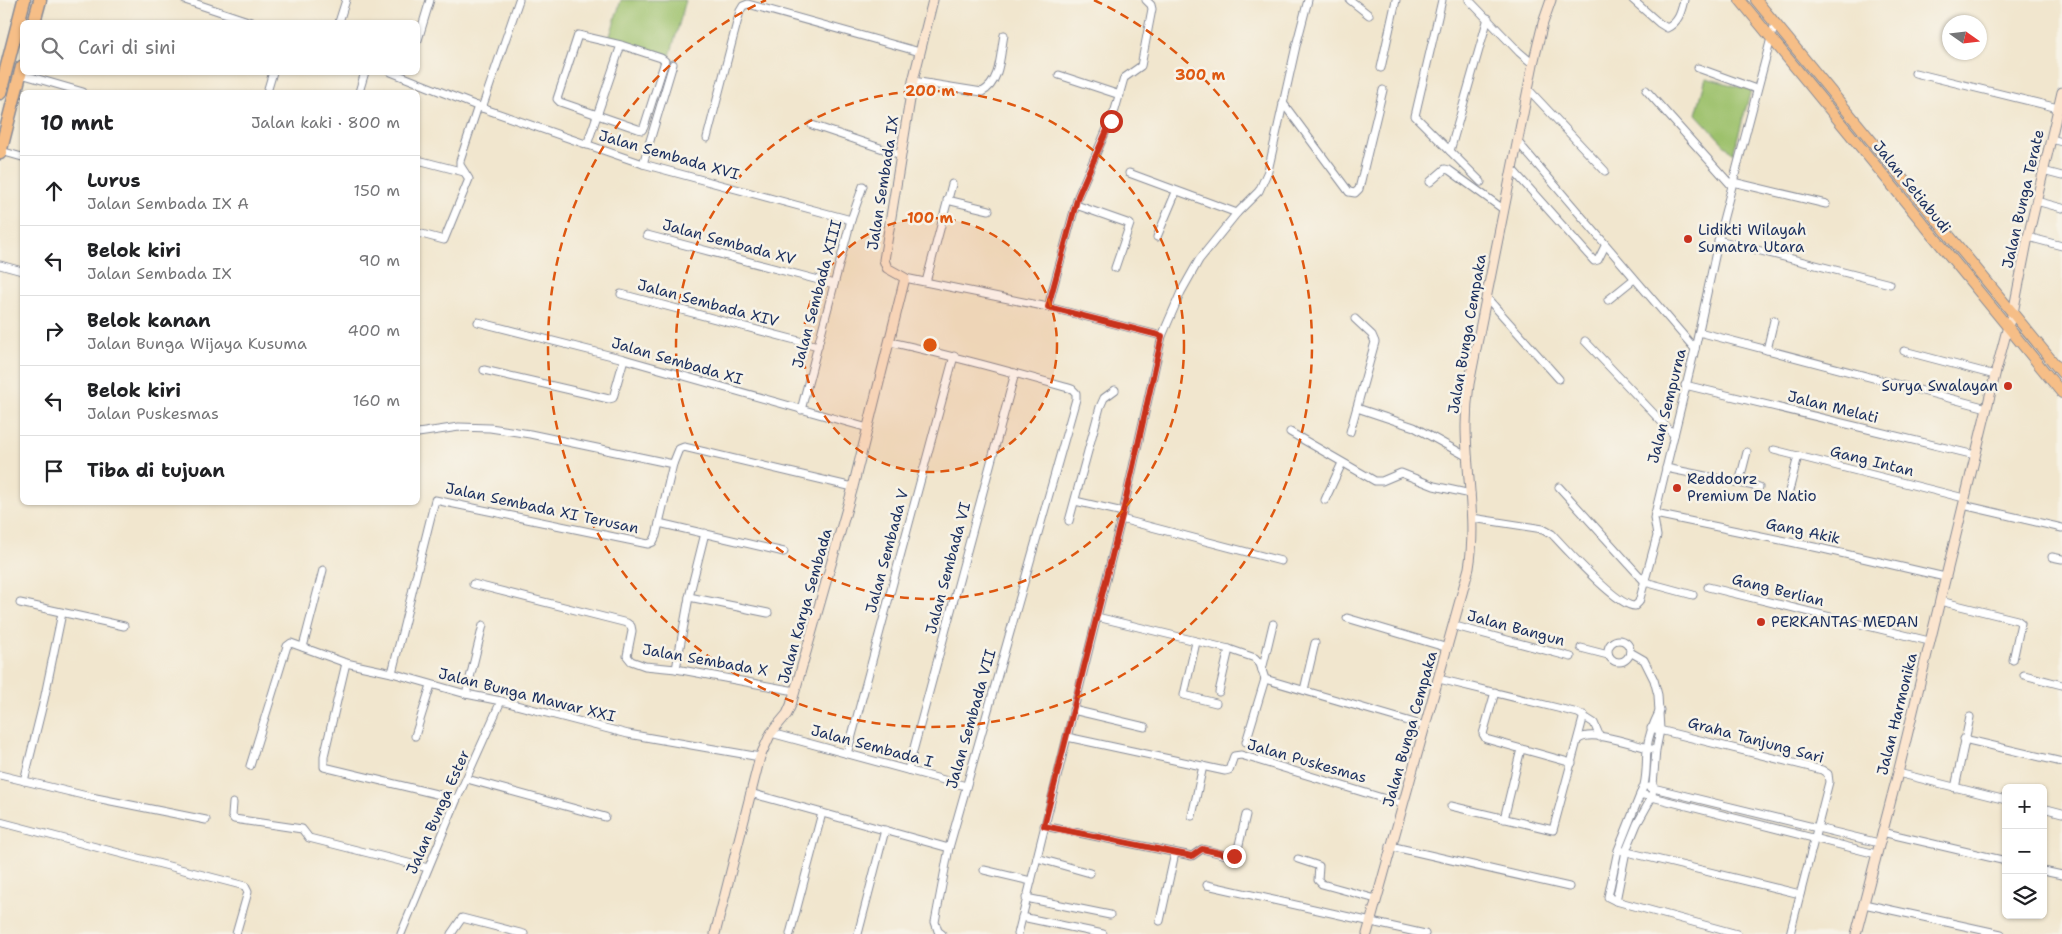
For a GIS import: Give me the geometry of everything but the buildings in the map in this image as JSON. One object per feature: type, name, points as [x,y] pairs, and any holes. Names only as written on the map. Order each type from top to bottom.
[{"type":"highway","points":[[0,93],[24,0]]},
{"type":"highway","points":[[35,20],[40,0]]},
{"type":"highway","points":[[0,152],[21,75]]},
{"type":"main road","name":"Jalan Setiabudi","points":[[1740,0],[2062,393]]},
{"type":"main road","name":"Jalan Setiabudi","points":[[1756,0],[2062,373]]},
{"type":"street","points":[[185,0],[245,20]]},
{"type":"street","points":[[340,20],[346,0]]},
{"type":"street","points":[[420,33],[430,0]]},
{"type":"street","points":[[420,234],[444,240],[468,182],[460,161],[519,0]]},
{"type":"street","name":"Jalan Sembada IX","points":[[934,0],[913,81],[884,260],[886,268],[905,278],[1048,307],[1162,336]]},
{"type":"street","points":[[1048,307],[1076,205],[1120,94],[1123,81],[1126,76],[1138,69],[1142,62],[1152,10],[1151,5],[1146,0]]},
{"type":"street","points":[[1018,934],[1122,515],[1162,336],[1181,292],[1199,260],[1237,213],[1259,191],[1268,171],[1308,0]]},
{"type":"street","points":[[1350,0],[1369,15]]},
{"type":"street","points":[[1381,68],[1396,0]]},
{"type":"street","points":[[1442,0],[1415,116],[1481,182]]},
{"type":"street","points":[[1469,0],[1533,64]]},
{"type":"street","name":"Jalan Bunga Cempaka","points":[[1367,934],[1390,846],[1455,626],[1470,568],[1472,518],[1466,426],[1467,401],[1503,209],[1533,64],[1551,0]]},
{"type":"street","points":[[1633,0],[1659,24],[1667,28],[1674,25],[1679,17],[1684,0]]},
{"type":"street","points":[[707,138],[740,11],[743,6],[748,4],[920,52]]},
{"type":"street","points":[[1450,151],[1488,18]]},
{"type":"street","name":"Jalan Sempurna","points":[[1472,518],[1548,531],[1600,583],[1628,605],[1636,606],[1639,602],[1657,536],[1655,514],[1695,349],[1718,240],[1756,89],[1775,23]]},
{"type":"street","points":[[582,35],[665,61],[642,130],[598,113],[557,99],[577,37],[582,35]]},
{"type":"street","points":[[913,81],[982,92],[989,88],[995,80],[1004,35]]},
{"type":"street","points":[[587,145],[621,46]]},
{"type":"street","points":[[643,164],[673,64]]},
{"type":"street","points":[[1698,68],[1756,89]]},
{"type":"street","points":[[1915,73],[2058,108]]},
{"type":"street","points":[[34,75],[77,90]]},
{"type":"street","points":[[268,90],[271,75]]},
{"type":"street","points":[[360,90],[363,75]]},
{"type":"street","name":"Jalan Sembada XVI","points":[[407,75],[480,107],[643,164],[851,220]]},
{"type":"street","points":[[1060,75],[1120,94]]},
{"type":"street","points":[[1528,89],[1605,171]]},
{"type":"street","points":[[1283,103],[1349,192],[1355,193],[1359,189],[1383,90]]},
{"type":"street","points":[[1646,90],[1732,183],[1826,204]]},
{"type":"street","name":"Jalan Bunga Terate","points":[[2008,326],[2013,313],[2028,237],[2062,92]]},
{"type":"street","points":[[812,125],[901,155]]},
{"type":"street","points":[[2051,139],[2062,142]]},
{"type":"street","points":[[1517,141],[1695,349]]},
{"type":"street","points":[[0,152],[20,157]]},
{"type":"street","points":[[420,161],[464,172]]},
{"type":"street","points":[[1512,169],[1594,261],[1598,260],[1605,246]]},
{"type":"street","points":[[1430,182],[1441,171],[1449,170],[1503,209]]},
{"type":"street","points":[[2043,171],[2062,176]]},
{"type":"street","points":[[1129,173],[1237,213]]},
{"type":"street","points":[[926,282],[952,184]]},
{"type":"street","name":"Jalan Sembada XIII","points":[[801,410],[851,220],[863,186]]},
{"type":"street","points":[[1157,237],[1176,192]]},
{"type":"street","points":[[948,200],[988,210]]},
{"type":"street","points":[[2036,201],[2062,208]]},
{"type":"street","points":[[1076,205],[1130,224],[1115,268]]},
{"type":"street","name":"Jalan Sembada XV","points":[[647,235],[834,284]]},
{"type":"street","points":[[2028,237],[2062,246]]},
{"type":"street","points":[[1718,240],[1890,284]]},
{"type":"street","points":[[0,265],[20,270]]},
{"type":"street","name":"Jalan Karya Sembada","points":[[714,934],[760,757],[771,733],[787,714],[795,691],[853,487],[905,278]]},
{"type":"street","points":[[1608,300],[1634,279]]},
{"type":"street","name":"Jalan Sembada XIV","points":[[621,294],[818,346]]},
{"type":"street","points":[[1487,298],[1559,379]]},
{"type":"street","points":[[1350,432],[1375,342],[1372,335],[1355,319]]},
{"type":"street","points":[[1766,350],[1774,320]]},
{"type":"street","name":"Jalan Sembada XI","points":[[478,322],[624,359],[868,428]]},
{"type":"street","name":"Jalan Harmonika","points":[[1856,934],[1898,773],[1963,501],[2008,326]]},
{"type":"street","points":[[1698,332],[1987,408]]},
{"type":"street","points":[[1585,341],[1674,434]]},
{"type":"street","points":[[890,342],[954,356],[1015,373]]},
{"type":"street","points":[[1904,351],[1995,375]]},
{"type":"street","name":"Jalan Sembada V","points":[[847,754],[954,356]]},
{"type":"street","points":[[484,370],[609,399],[613,398],[624,359]]},
{"type":"street","name":"Jalan Sembada VII","points":[[942,934],[938,931],[936,922],[949,848],[1076,399],[1076,393],[1072,389],[1015,373]]},
{"type":"street","name":"Jalan Sembada VI","points":[[908,770],[1015,373]]},
{"type":"street","name":"Jalan Melati","points":[[1685,385],[1975,455]]},
{"type":"street","points":[[1069,520],[1100,407],[1104,398],[1115,390]]},
{"type":"street","points":[[1358,408],[1414,427],[1468,457]]},
{"type":"street","points":[[420,433],[459,427],[490,428],[530,434],[673,464]]},
{"type":"street","points":[[1290,432],[1378,482],[1401,473],[1434,486],[1470,494]]},
{"type":"street","points":[[784,552],[659,523],[673,464],[679,449],[691,447],[785,472],[853,487]]},
{"type":"street","name":"Gang Intan","points":[[1774,450],[2062,528]]},
{"type":"street","points":[[1739,483],[1747,452]]},
{"type":"street","points":[[1788,494],[1798,456]]},
{"type":"street","points":[[1325,500],[1342,463]]},
{"type":"street","points":[[1666,468],[1759,487]]},
{"type":"street","points":[[1559,487],[1645,582],[1693,595]]},
{"type":"street","name":"Jalan Sembada XI Terusan","points":[[392,673],[435,500],[648,544],[654,541],[659,523]]},
{"type":"street","points":[[1075,501],[1281,561]]},
{"type":"street","name":"Gang Akik","points":[[1655,514],[1819,548],[1945,577]]},
{"type":"street","points":[[676,669],[689,597],[705,533]]},
{"type":"street","points":[[2052,557],[2062,559]]},
{"type":"street","points":[[304,647],[323,570]]},
{"type":"street","name":"Jalan Sembada X","points":[[473,584],[627,623],[632,626],[628,659],[645,666],[676,669],[795,691]]},
{"type":"street","name":"Gang Berlian","points":[[1708,587],[1929,640]]},
{"type":"street","points":[[689,597],[768,613]]},
{"type":"street","points":[[1940,601],[2017,620],[2021,623],[2013,660]]},
{"type":"street","points":[[20,603],[124,626]]},
{"type":"street","points":[[24,781],[44,700],[62,613]]},
{"type":"street","points":[[1097,617],[1229,649],[1256,658],[1259,661],[1264,679],[1246,742]]},
{"type":"street","points":[[1347,618],[1448,648]]},
{"type":"street","points":[[1262,670],[1273,624]]},
{"type":"street","points":[[466,694],[483,625]]},
{"type":"street","name":"Jalan Bangun","points":[[1455,626],[1571,657]]},
{"type":"street","points":[[1581,648],[1608,655],[1614,661],[1622,662],[1626,660],[1630,652],[1627,643],[1618,640],[1610,645],[1608,655]]},
{"type":"street","points":[[1196,642],[1184,694],[1216,703]]},
{"type":"street","name":"Jalan Bunga Mawar XXI","points":[[250,766],[287,646],[291,643],[346,663],[392,673],[431,685],[628,734],[760,757]]},
{"type":"street","points":[[1304,690],[1315,643]]},
{"type":"street","points":[[1219,692],[1229,649]]},
{"type":"street","points":[[1616,901],[1626,851],[1637,824],[1652,797],[1656,750],[1660,730],[1658,695],[1649,668],[1638,655],[1630,652]]},
{"type":"street","points":[[346,663],[324,756],[324,767],[457,799]]},
{"type":"street","points":[[2024,675],[2062,685]]},
{"type":"street","points":[[1264,679],[1425,726]]},
{"type":"street","points":[[1439,679],[1584,716],[1594,724],[1603,737]]},
{"type":"street","points":[[414,736],[431,685]]},
{"type":"street","points":[[1494,692],[1484,736],[1488,741],[1572,763]]},
{"type":"street","name":"Jalan Bunga Ester","points":[[401,934],[457,799],[501,701]]},
{"type":"street","points":[[1073,710],[1145,727]]},
{"type":"street","points":[[1660,710],[1652,728],[1647,748],[1644,786],[1618,850],[1608,896],[1616,901],[1737,934]]},
{"type":"street","points":[[1451,806],[1553,830],[1584,716]]},
{"type":"street","points":[[1955,788],[1970,716]]},
{"type":"street","name":"Graha Tanjung Sari","points":[[1652,728],[1825,772],[1829,777],[1790,934]]},
{"type":"street","name":"Jalan Sembada I","points":[[771,733],[966,786]]},
{"type":"street","name":"Jalan Puskesmas","points":[[1067,736],[1227,771],[1234,756],[1241,755],[1402,804]]},
{"type":"street","points":[[1579,739],[1583,736],[1603,737],[1656,750]]},
{"type":"street","points":[[1964,740],[2062,762]]},
{"type":"street","points":[[1504,819],[1521,749]]},
{"type":"street","points":[[1192,816],[1203,766]]},
{"type":"street","points":[[1898,773],[2002,799]]},
{"type":"street","points":[[0,775],[91,797],[206,820]]},
{"type":"street","points":[[467,779],[605,817]]},
{"type":"street","points":[[1644,786],[1879,843]]},
{"type":"street","points":[[750,793],[949,848]]},
{"type":"street","points":[[1640,794],[1876,854]]},
{"type":"street","points":[[233,803],[232,816],[234,819],[302,829],[309,838],[428,868]]},
{"type":"street","points":[[2047,809],[2062,813]]},
{"type":"street","points":[[1739,819],[1742,810]]},
{"type":"street","points":[[790,934],[822,813]]},
{"type":"street","points":[[1044,826],[1192,856],[1202,849],[1234,856],[1237,853],[1246,815]]},
{"type":"street","points":[[0,822],[245,886],[248,892],[236,934]]},
{"type":"street","points":[[858,934],[885,830]]},
{"type":"street","points":[[1882,832],[2002,860]]},
{"type":"street","points":[[1390,846],[1569,887]]},
{"type":"street","points":[[1618,850],[1800,894]]},
{"type":"street","points":[[1160,921],[1175,852]]},
{"type":"street","points":[[1037,858],[1090,873]]},
{"type":"street","points":[[1298,859],[1319,866],[1318,880],[1322,884],[1376,899]]},
{"type":"street","points":[[984,870],[1030,881]]},
{"type":"street","points":[[2047,871],[2062,875]]},
{"type":"street","points":[[1207,885],[1424,934]]},
{"type":"street","points":[[1026,898],[1110,915]]},
{"type":"street","points":[[1864,904],[2001,934]]},
{"type":"street","points":[[1022,917],[1103,934]]},
{"type":"street","points":[[451,934],[462,918],[524,934]]},
{"type":"green space","points":[[621,0],[686,0],[670,56],[609,39]]},
{"type":"green space","points":[[1706,78],[1751,90],[1733,154],[1696,114]]},
{"type":"place","name":"Lidikti Wilayah Sumatra Utara","points":[[1688,239]]},
{"type":"place","name":"Surya Swalayan","points":[[2008,386]]},
{"type":"place","name":"Reddoorz Premium De Natio","points":[[1677,488]]},
{"type":"place","name":"PERKANTAS MEDAN","points":[[1761,622]]},
{"type":"route","points":[[1111,121],[1078,196],[1048,307],[1162,336],[1123,512],[1044,826],[1192,856],[1199,849],[1234,856]]}]
